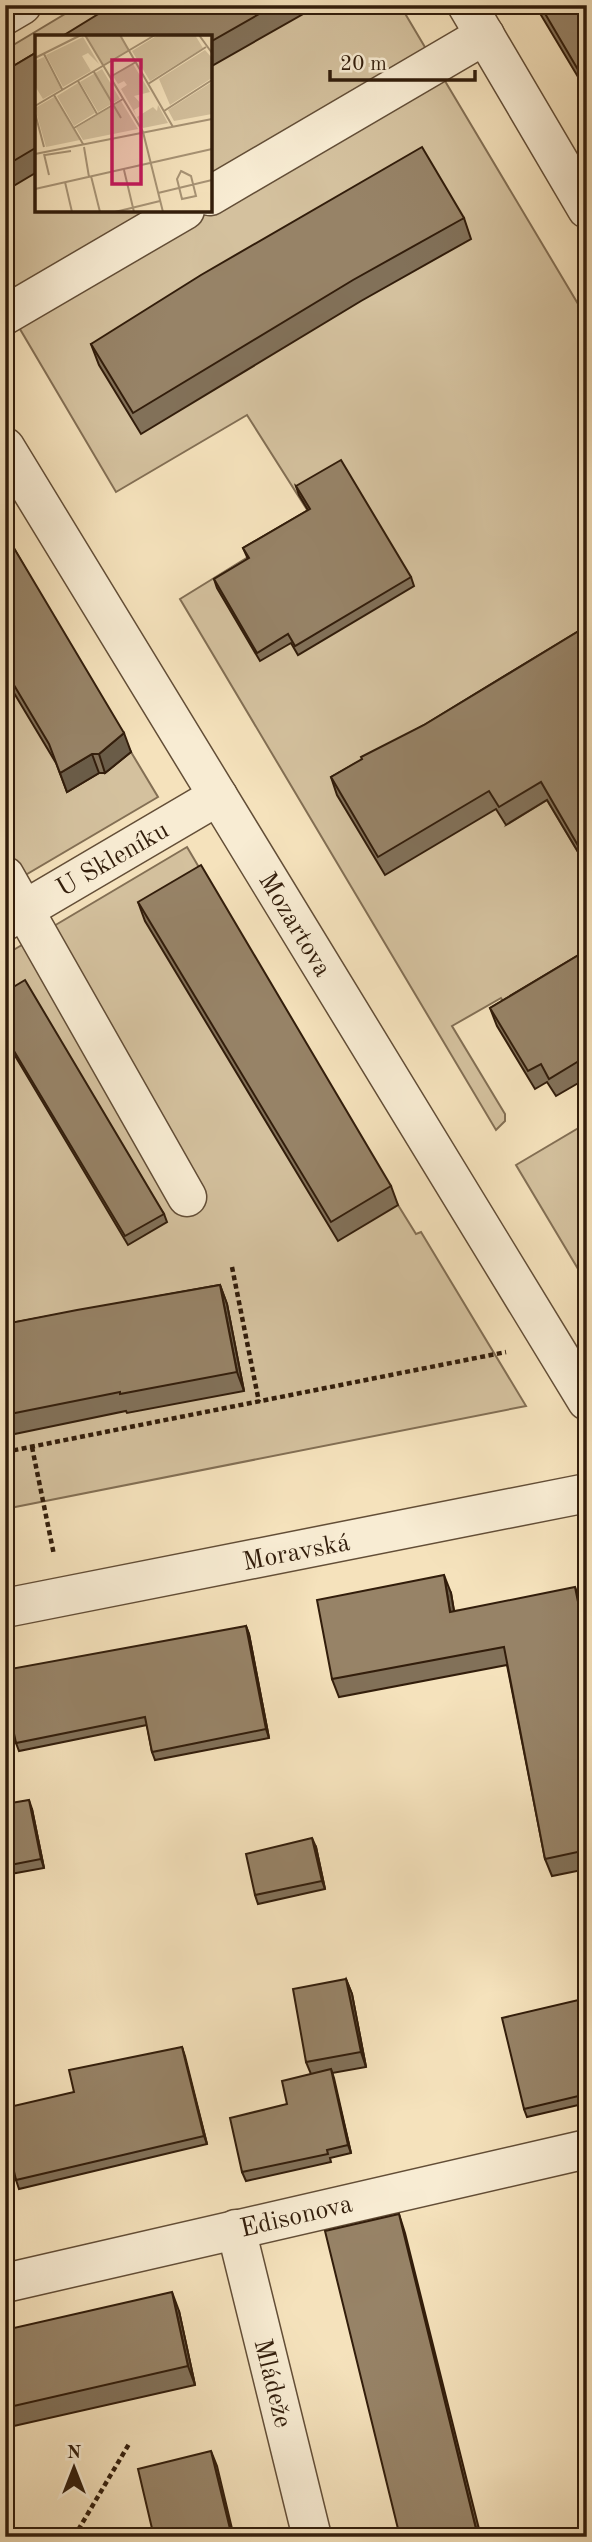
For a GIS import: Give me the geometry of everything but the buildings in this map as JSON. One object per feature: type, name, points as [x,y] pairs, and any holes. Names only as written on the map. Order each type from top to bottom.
[{"type":"street","points":[[5,15],[22,5]]},
{"type":"street","points":[[212,194],[476,20],[587,209]]},
{"type":"street","points":[[5,315],[182,212]]},
{"type":"street","name":"Mozartova","points":[[5,447],[587,1401]]},
{"type":"street","name":"U Skleníku","points":[[15,915],[218,796]]},
{"type":"street","points":[[5,876],[15,915],[187,1196]]},
{"type":"street","name":"Moravská","points":[[5,1608],[587,1493]]},
{"type":"street","name":"Edisonova","points":[[5,2283],[587,2149]]},
{"type":"street","name":"Mládeže","points":[[236,2228],[312,2537]]},
{"type":"path","points":[[232,1267],[259,1402]]},
{"type":"path","points":[[5,1452],[552,1343]]},
{"type":"path","points":[[32,1447],[43,1502]]},
{"type":"path","points":[[74,2537],[129,2444]]},
{"type":"shaded area","points":[[80,5],[400,5],[429,54],[212,180],[212,35],[35,35],[35,212],[157,212],[5,302],[5,50]]},
{"type":"shaded area","points":[[442,76],[587,319],[587,648],[506,825],[547,800],[587,867],[587,972],[512,1016],[501,998],[452,1026],[505,1114],[505,1121],[496,1130],[180,599],[287,533],[318,527],[247,415],[116,492],[17,324]]},
{"type":"shaded area","points":[[5,542],[158,797],[5,887]]},
{"type":"shaded area","points":[[187,847],[398,1205],[416,1234],[421,1232],[526,1406],[5,1509],[5,955]]},
{"type":"shaded area","points":[[587,1123],[587,1284],[516,1165]]}]
